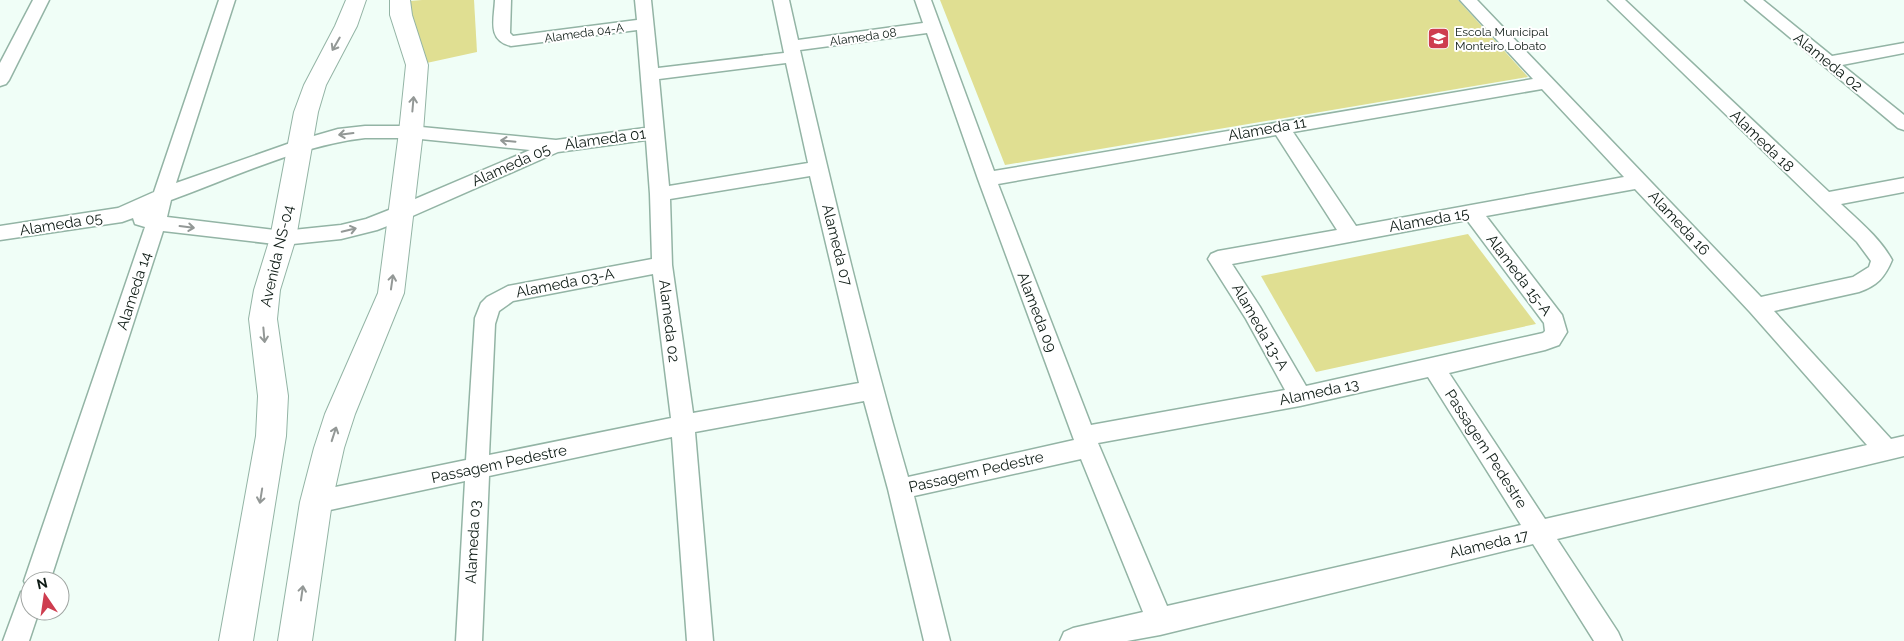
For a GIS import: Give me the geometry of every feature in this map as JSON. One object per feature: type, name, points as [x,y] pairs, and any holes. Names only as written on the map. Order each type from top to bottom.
[{"type":"street","points":[[0,80],[41,0]]},
{"type":"street","name":"Alameda 14","points":[[39,571],[156,223],[227,0]]},
{"type":"street","name":"Avenida NS-04","points":[[236,641],[271,436],[273,396],[263,320],[267,290],[282,238],[306,112],[315,85],[328,57],[346,26],[356,0]]},
{"type":"street","points":[[295,641],[316,502],[340,414],[364,361],[390,293],[411,132],[417,65],[401,15],[400,0]]},
{"type":"street","name":"Alameda 04-A","points":[[503,0],[502,34],[511,41],[523,41],[645,24]]},
{"type":"street","name":"Alameda 02","points":[[643,0],[653,133],[660,194],[662,265],[682,426],[700,641]]},
{"type":"street","name":"Alameda 07","points":[[781,0],[818,168],[872,390],[900,489]]},
{"type":"street","name":"Alameda 09","points":[[924,0],[987,179],[1086,442],[1160,622]]},
{"type":"street","name":"Alameda 16","points":[[1468,0],[1757,306],[1895,448]]},
{"type":"street","name":"Alameda 18","points":[[1616,0],[1864,237],[1882,260],[1877,272],[1859,284],[1757,306]]},
{"type":"street","name":"Alameda 02","points":[[1753,0],[1904,124]]},
{"type":"street","name":"Alameda 08","points":[[792,51],[934,27]]},
{"type":"street","points":[[1827,62],[1904,48]]},
{"type":"street","points":[[649,76],[792,51]]},
{"type":"street","name":"Alameda 11","points":[[987,179],[1547,82]]},
{"type":"street","points":[[1280,127],[1350,233]]},
{"type":"street","name":"Alameda 05","points":[[0,233],[122,214],[164,195],[300,146],[338,135],[365,132],[411,132],[556,146]]},
{"type":"street","name":"Alameda 01","points":[[556,146],[653,133]]},
{"type":"street","name":"Alameda 05","points":[[122,214],[156,223],[282,238],[341,232],[370,225],[401,213],[556,146]]},
{"type":"street","points":[[660,194],[818,168]]},
{"type":"street","name":"Alameda 15","points":[[1218,260],[1350,233],[1639,181]]},
{"type":"street","points":[[1824,200],[1904,185]]},
{"type":"street","name":"Alameda 15-A","points":[[1472,212],[1554,322],[1556,332],[1551,339]]},
{"type":"street","name":"Alameda 13-A","points":[[1218,260],[1253,313],[1300,396]]},
{"type":"street","name":"Alameda 03-A","points":[[484,324],[487,309],[494,302],[508,294],[662,265]]},
{"type":"street","name":"Alameda 03","points":[[469,641],[484,324]]},
{"type":"street","name":"Alameda 13","points":[[1086,442],[1537,344],[1551,339]]},
{"type":"street","name":"Passagem Pedestre","points":[[1433,366],[1609,641]]},
{"type":"street","points":[[682,426],[872,390]]},
{"type":"street","name":"Passagem Pedestre","points":[[316,502],[682,426]]},
{"type":"street","name":"Passagem Pedestre","points":[[937,641],[900,489],[1086,442]]},
{"type":"street","name":"Alameda 17","points":[[1073,641],[1895,448]]},
{"type":"street","points":[[16,641],[23,621]]},
{"type":"shaded area","points":[[474,0],[477,52],[422,64],[405,11],[410,1]]},
{"type":"shaded area","points":[[940,0],[1458,0],[1528,77],[1005,165]]},
{"type":"shaded area","points":[[1468,234],[1536,324],[1316,372],[1261,276]]},
{"type":"place","name":"Escola Municipal Monteiro Lobato","points":[[1439,39]]}]
